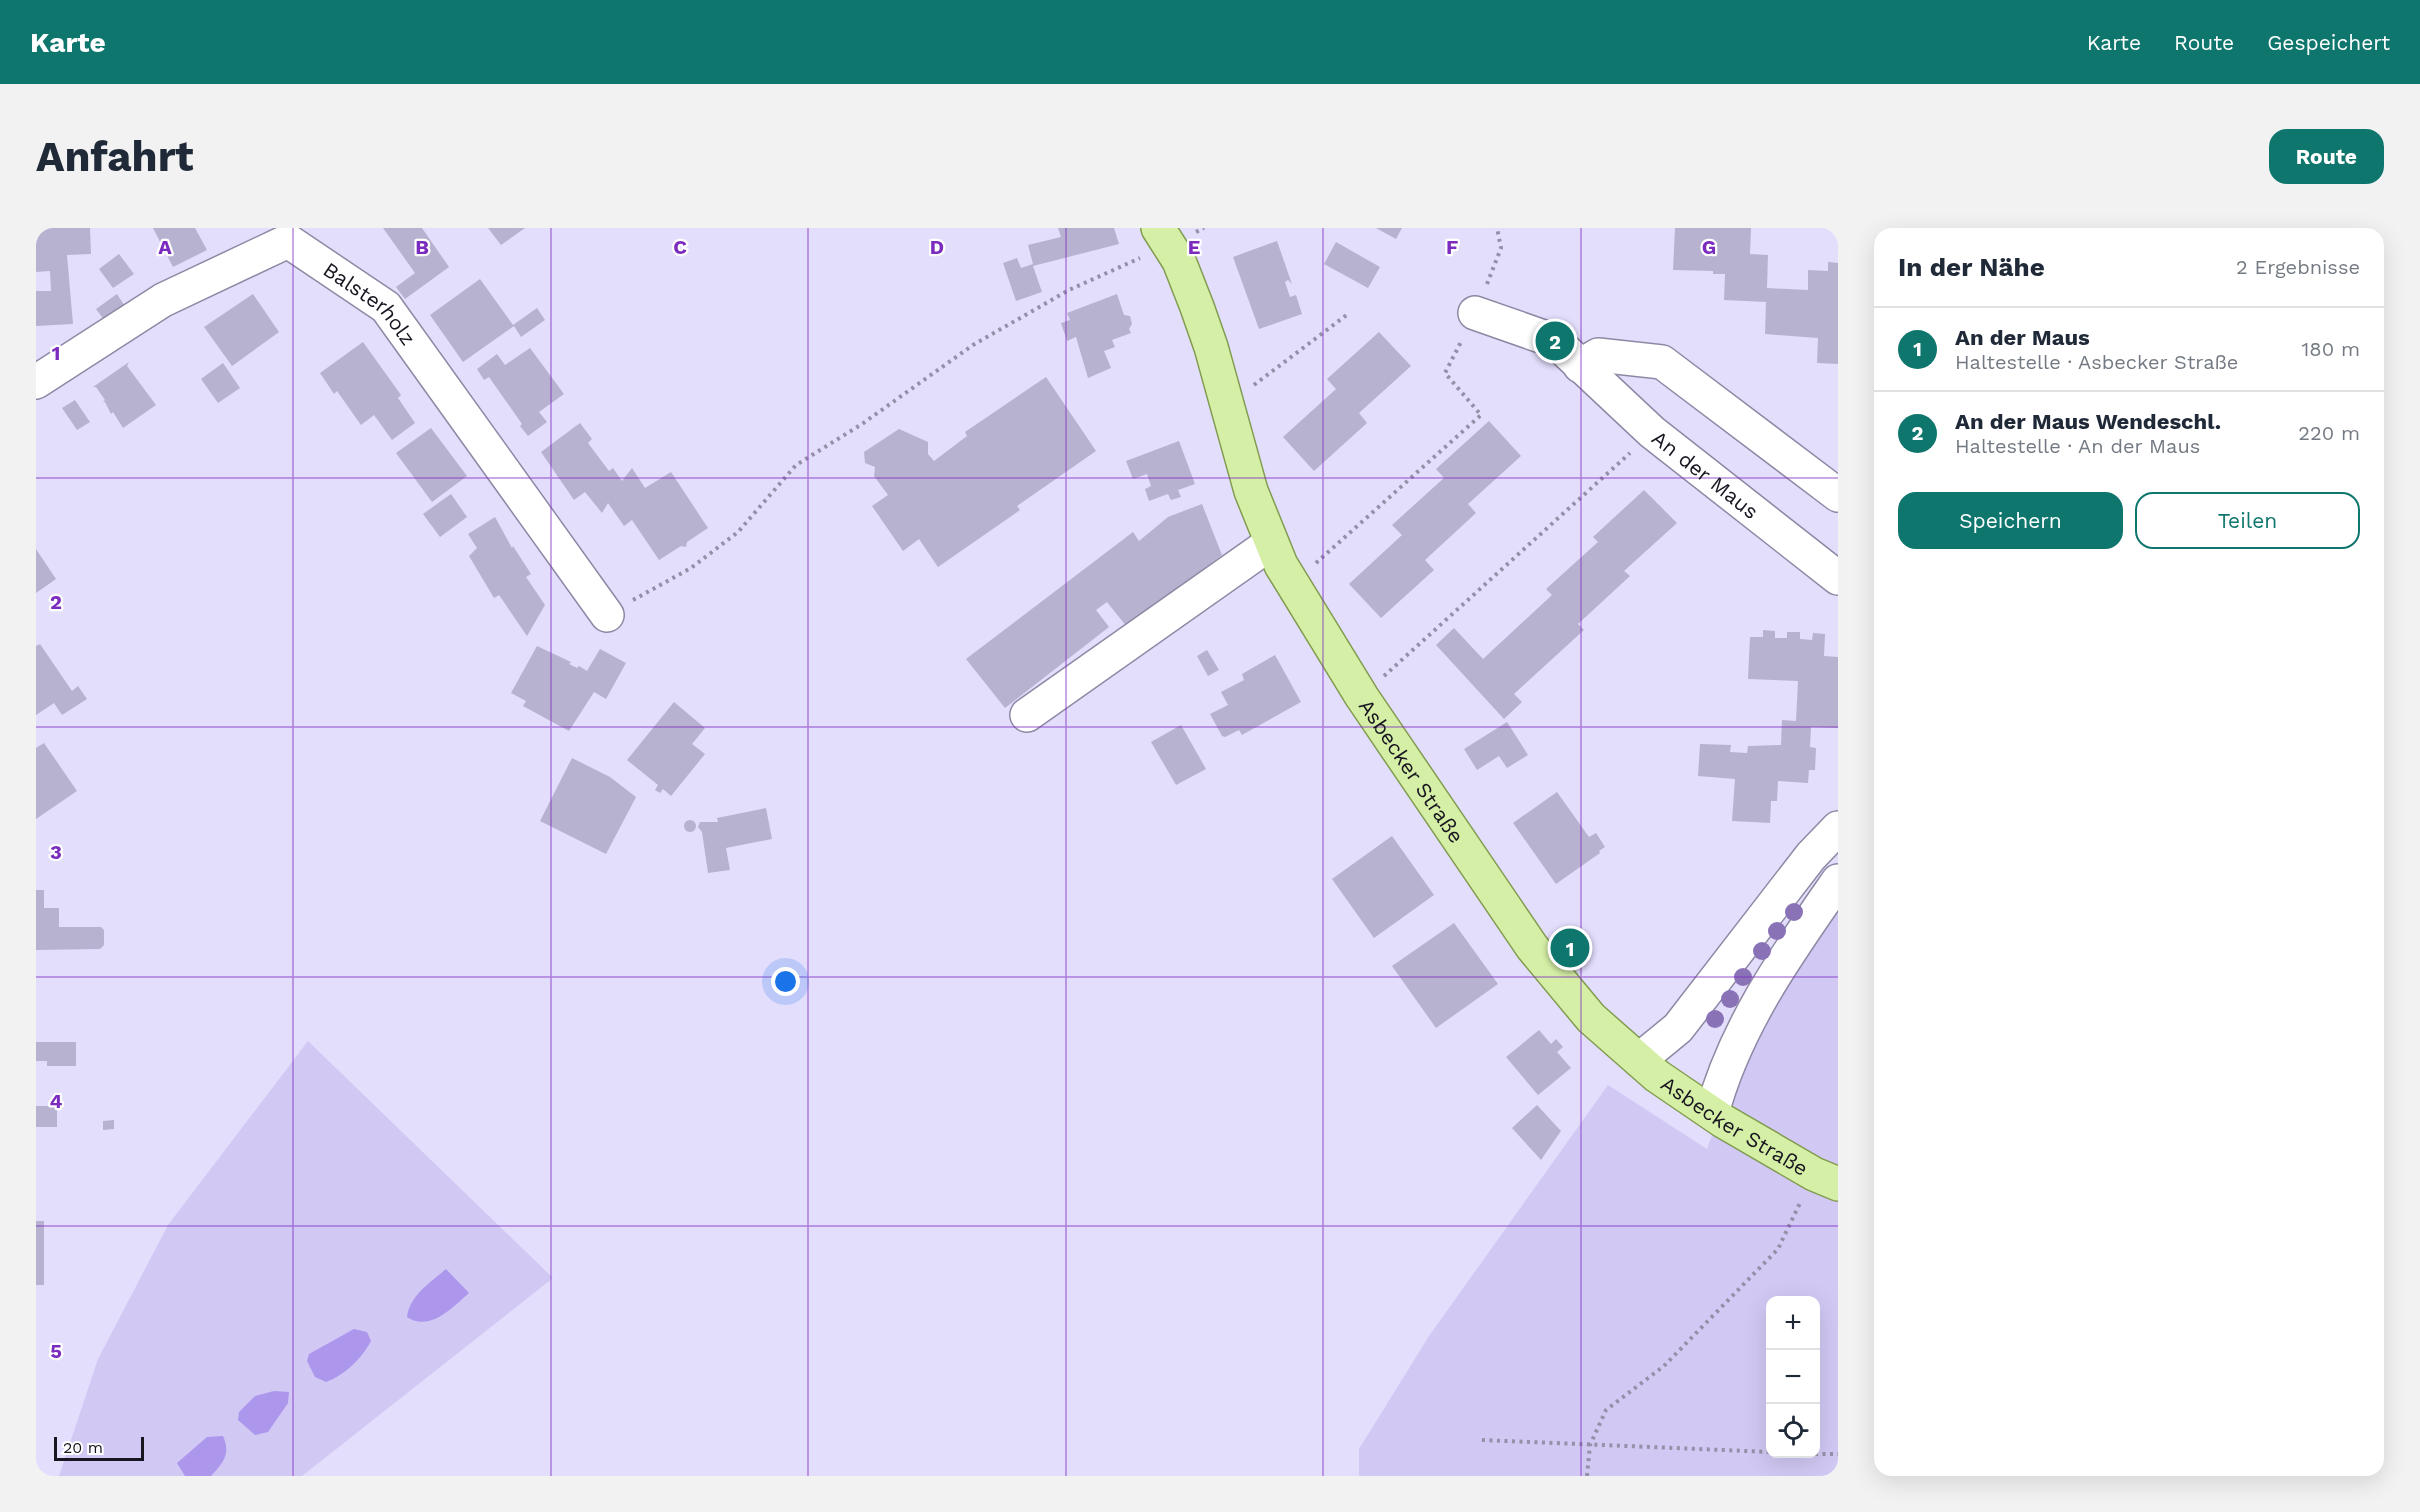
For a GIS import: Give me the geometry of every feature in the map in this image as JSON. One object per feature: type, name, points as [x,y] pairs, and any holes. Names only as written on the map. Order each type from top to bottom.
[{"type":"main road","name":"Asbecker Straße","points":[[1163,236],[1179,261],[1197,307],[1211,347],[1251,491],[1271,543],[1292,584],[1362,697],[1532,947],[1591,1018],[1657,1076],[1712,1113],[1826,1179]]},
{"type":"street","name":"Balsterholz","points":[[36,382],[163,300],[290,234],[386,307],[607,615]]},
{"type":"street","name":"An der Maus","points":[[1475,313],[1556,341],[1652,432],[1838,578]]},
{"type":"street","points":[[1580,366],[1598,355],[1662,362],[1838,495]]},
{"type":"street","points":[[1027,715],[1271,543]]},
{"type":"street","points":[[1639,1060],[1678,1028],[1811,856],[1838,828]]},
{"type":"street","points":[[1712,1113],[1721,1078],[1741,1034],[1783,959],[1838,881]]},
{"type":"path","points":[[1292,584],[1481,415],[1445,373],[1475,313],[1501,248],[1497,228]]},
{"type":"path","points":[[607,615],[691,568],[738,532],[796,465],[862,424],[973,345],[1163,236]]},
{"type":"path","points":[[1227,405],[1348,314]]},
{"type":"path","points":[[1362,697],[1652,432]]},
{"type":"path","points":[[1587,1476],[1590,1445],[1606,1410],[1664,1366],[1778,1249],[1826,1179]]},
{"type":"path","points":[[1482,1440],[1766,1452]]},
{"type":"path","points":[[1820,1454],[1838,1454]]},
{"type":"shaded area","points":[[1838,901],[1838,1476],[1359,1476],[1359,1449],[1429,1336],[1608,1085],[1707,1149],[1756,1015]]},
{"type":"shaded area","points":[[308,1041],[553,1278],[302,1476],[59,1476],[98,1359],[168,1225]]},
{"type":"shaded area","points":[[446,1269],[469,1293],[448,1311],[432,1320],[424,1322],[407,1317],[416,1296]]},
{"type":"shaded area","points":[[354,1329],[367,1332],[371,1341],[363,1354],[333,1379],[326,1382],[315,1377],[307,1361],[309,1354]]},
{"type":"shaded area","points":[[274,1391],[289,1392],[288,1403],[268,1432],[255,1435],[238,1420],[239,1412],[255,1396]]},
{"type":"shaded area","points":[[223,1436],[226,1453],[211,1476],[185,1476],[177,1463],[207,1437]]},
{"type":"building","points":[[36,228],[90,228],[91,254],[67,255],[73,324],[36,326],[36,291],[51,291],[50,271],[36,272]]},
{"type":"building","points":[[153,228],[195,228],[207,250],[173,267]]},
{"type":"building","points":[[383,228],[422,228],[449,267],[405,299],[396,287],[415,273]]},
{"type":"building","points":[[488,228],[525,228],[501,245]]},
{"type":"building","points":[[1058,228],[1114,228],[1119,244],[1033,266],[1042,292],[1016,301],[1003,263],[1017,258],[1021,268],[1033,264],[1028,245],[1061,237]]},
{"type":"building","points":[[1376,228],[1402,228],[1396,239]]},
{"type":"building","points":[[1675,228],[1751,228],[1750,254],[1768,255],[1767,288],[1808,290],[1808,270],[1828,271],[1828,262],[1838,263],[1838,364],[1817,363],[1818,338],[1765,334],[1766,302],[1724,300],[1725,274],[1713,274],[1713,271],[1673,270]]},
{"type":"building","points":[[1277,241],[1292,284],[1288,280],[1285,282],[1290,297],[1296,295],[1302,314],[1259,329],[1233,257]]},
{"type":"building","points":[[1336,242],[1380,267],[1368,288],[1324,264]]},
{"type":"building","points":[[119,254],[134,274],[113,288],[99,269]]},
{"type":"building","points":[[480,279],[513,325],[537,308],[545,320],[521,337],[514,326],[463,362],[430,315]]},
{"type":"building","points":[[117,294],[126,308],[105,321],[96,309]]},
{"type":"building","points":[[253,294],[279,332],[232,366],[204,327]]},
{"type":"building","points":[[1117,294],[1124,315],[1130,316],[1131,333],[1112,340],[1115,347],[1104,351],[1111,368],[1088,378],[1076,337],[1067,341],[1061,323],[1070,320],[1067,313]]},
{"type":"building","points":[[1379,332],[1411,366],[1359,413],[1367,423],[1314,471],[1283,437],[1336,389],[1327,379]]},
{"type":"building","points":[[363,342],[401,395],[398,398],[415,423],[392,440],[374,415],[361,425],[337,391],[334,394],[320,373]]},
{"type":"building","points":[[530,348],[564,394],[539,412],[547,422],[528,436],[489,377],[484,380],[477,369],[497,354],[505,365]]},
{"type":"building","points":[[129,362],[127,366],[156,405],[123,428],[113,412],[111,414],[103,402],[105,400],[96,387],[93,387]]},
{"type":"building","points":[[223,363],[240,388],[218,403],[201,379]]},
{"type":"building","points":[[1046,377],[1096,451],[1017,506],[1020,510],[938,567],[919,539],[903,551],[872,506],[888,495],[874,476],[875,467],[865,463],[864,452],[899,429],[928,442],[928,454],[934,461],[967,436],[965,432]]},
{"type":"building","points":[[75,400],[90,422],[77,430],[62,408]]},
{"type":"building","points":[[1489,421],[1521,456],[1468,504],[1476,513],[1425,560],[1434,570],[1381,618],[1349,584],[1402,535],[1392,525],[1444,478],[1436,469]]},
{"type":"building","points":[[580,423],[592,439],[588,443],[609,471],[613,468],[622,481],[632,468],[645,488],[671,472],[708,528],[687,542],[686,547],[681,546],[659,560],[632,520],[624,526],[608,503],[602,513],[585,492],[574,500],[541,452]]},
{"type":"building","points":[[431,428],[467,476],[432,502],[396,453]]},
{"type":"building","points":[[1179,441],[1195,484],[1178,490],[1181,497],[1171,500],[1168,494],[1149,501],[1145,489],[1151,486],[1147,474],[1133,479],[1126,461]]},
{"type":"building","points":[[1644,490],[1677,523],[1624,571],[1630,576],[1578,624],[1584,630],[1514,694],[1522,702],[1504,719],[1436,645],[1454,628],[1483,659],[1552,595],[1546,589],[1598,542],[1593,537]]},
{"type":"building","points":[[451,494],[467,517],[440,537],[423,514]]},
{"type":"building","points":[[1202,504],[1222,555],[1127,627],[1107,602],[1096,610],[1109,627],[1005,708],[966,659],[1133,532],[1139,541],[1168,517]]},
{"type":"building","points":[[495,517],[512,548],[513,546],[531,574],[526,577],[545,605],[527,636],[499,595],[494,598],[469,556],[477,548],[468,534]]},
{"type":"building","points":[[36,549],[56,579],[36,593]]},
{"type":"building","points":[[1763,630],[1775,631],[1775,638],[1787,638],[1787,632],[1800,632],[1800,639],[1812,640],[1813,633],[1825,634],[1824,656],[1838,657],[1838,728],[1811,727],[1810,747],[1816,748],[1815,770],[1809,770],[1808,783],[1778,781],[1777,801],[1771,801],[1770,823],[1732,821],[1735,779],[1698,776],[1700,744],[1731,745],[1730,752],[1747,753],[1748,746],[1781,745],[1782,720],[1796,721],[1798,681],[1748,679],[1750,637],[1763,637]]},
{"type":"building","points":[[40,644],[72,691],[78,686],[87,699],[62,715],[54,703],[36,715],[36,646]]},
{"type":"building","points":[[537,646],[587,671],[600,649],[626,663],[606,699],[594,692],[569,731],[523,706],[526,701],[511,693]]},
{"type":"building","points":[[1207,650],[1219,670],[1208,676],[1197,656]]},
{"type":"building","points":[[1275,655],[1301,702],[1242,735],[1239,730],[1225,737],[1222,736],[1210,714],[1228,705],[1221,692],[1244,680],[1242,674]]},
{"type":"building","points":[[674,702],[705,728],[692,744],[705,754],[671,796],[663,789],[660,793],[655,790],[658,785],[627,760]]},
{"type":"building","points":[[1507,722],[1528,755],[1507,768],[1499,756],[1477,770],[1464,749]]},
{"type":"building","points":[[1181,725],[1206,769],[1176,785],[1151,742]]},
{"type":"building","points":[[44,743],[77,791],[36,819],[36,748]]},
{"type":"building","points":[[572,758],[610,777],[636,797],[606,854],[540,821]]},
{"type":"building","points":[[1557,792],[1589,837],[1596,833],[1605,847],[1556,884],[1513,823]]},
{"type":"building","points":[[766,808],[772,839],[726,848],[730,870],[708,873],[702,832],[698,827],[700,822],[718,822],[717,818]]},
{"type":"building","points":[[692,820],[696,826],[692,832],[688,832],[684,824]]},
{"type":"building","points":[[1392,836],[1434,895],[1374,938],[1332,879]]},
{"type":"building","points":[[36,890],[44,890],[44,908],[59,908],[59,927],[101,927],[104,930],[104,945],[100,949],[36,950]]},
{"type":"building","points":[[1454,923],[1498,984],[1436,1028],[1392,966]]},
{"type":"building","points":[[1539,1030],[1551,1044],[1556,1039],[1563,1047],[1557,1052],[1571,1068],[1538,1095],[1506,1057]]},
{"type":"building","points":[[36,1042],[76,1042],[76,1066],[47,1066],[47,1061],[36,1061]]},
{"type":"building","points":[[1537,1105],[1561,1131],[1541,1160],[1512,1128]]},
{"type":"building","points":[[36,1106],[57,1106],[57,1127],[36,1127]]},
{"type":"building","points":[[114,1120],[114,1129],[103,1130],[103,1121]]},
{"type":"building","points":[[36,1221],[44,1221],[44,1285],[36,1285]]},
{"type":"place","name":"An der Maus Wendeschl.","points":[[1555,341]]},
{"type":"place","name":"An der Maus","points":[[1570,948]]}]
